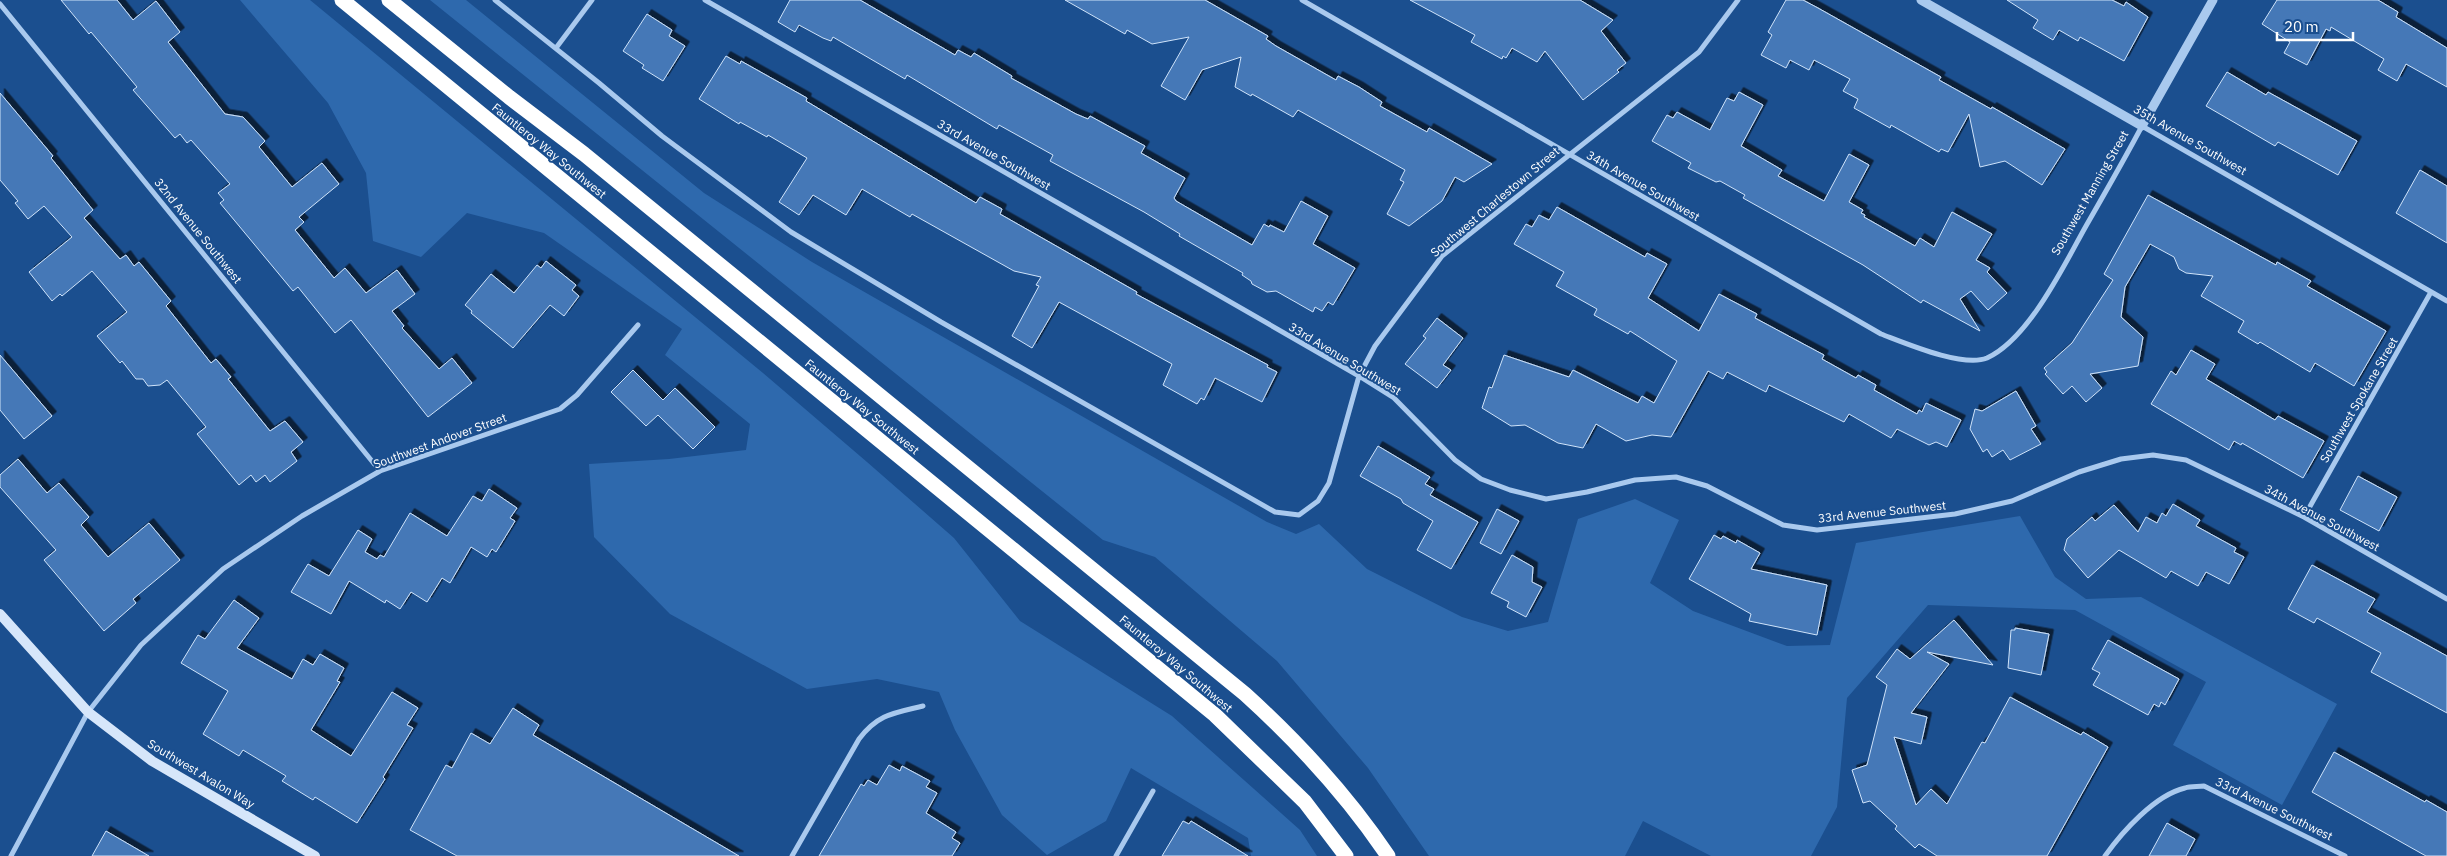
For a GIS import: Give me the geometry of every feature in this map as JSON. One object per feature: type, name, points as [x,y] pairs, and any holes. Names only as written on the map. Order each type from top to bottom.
[{"type":"highway","name":"Fauntleroy Way Southwest","points":[[342,0],[1215,715],[1305,802],[1346,856]]},
{"type":"highway","name":"Fauntleroy Way Southwest","points":[[389,0],[509,97],[592,160],[1245,694],[1282,727],[1335,783],[1388,856]]},
{"type":"main road","name":"Southwest Avalon Way","points":[[0,614],[88,712],[152,762],[315,856]]},
{"type":"street","points":[[495,0],[556,48],[592,0]]},
{"type":"street","name":"33rd Avenue Southwest","points":[[705,0],[1358,376],[1394,398],[1455,460],[1481,479],[1510,490],[1546,499],[1587,492],[1636,480],[1676,477],[1707,486],[1783,526],[1817,530],[1955,514],[2012,501],[2079,472],[2121,460],[2153,455],[2186,460]]},
{"type":"street","name":"34th Avenue Southwest","points":[[1302,0],[1881,334],[1960,360],[1986,358]]},
{"type":"street","name":"Southwest Charlestown Street","points":[[556,48],[662,136],[791,232],[941,322],[1275,512],[1299,515],[1318,501],[1329,483],[1358,376],[1375,346],[1442,256],[1699,52],[1738,0]]},
{"type":"street","name":"35th Avenue Southwest","points":[[1921,0],[2447,301]]},
{"type":"street","name":"Southwest Manning Street","points":[[1986,358],[2012,339],[2036,312],[2213,0]]},
{"type":"street","name":"32nd Avenue Southwest","points":[[0,4],[380,471]]},
{"type":"street","name":"Southwest Spokane Street","points":[[2304,517],[2431,292]]},
{"type":"street","name":"Southwest Andover Street","points":[[11,856],[88,712],[141,645],[223,569],[302,516],[380,471],[560,409],[577,395],[638,325]]},
{"type":"street","name":"34th Avenue Southwest","points":[[2186,460],[2304,517],[2447,599]]},
{"type":"street","points":[[792,856],[859,739],[869,725],[886,715],[923,706]]},
{"type":"street","name":"33rd Avenue Southwest","points":[[2105,856],[2118,838],[2165,796],[2185,788],[2204,786],[2345,856]]},
{"type":"street","points":[[1116,856],[1153,791]]},
{"type":"shaded area","points":[[240,0],[310,0],[763,373],[954,538],[1020,621],[1172,716],[1300,830],[1317,856],[1251,856],[1248,838],[1131,768],[1106,821],[1047,855],[1002,815],[955,730],[939,692],[877,679],[807,689],[670,614],[594,537],[589,464],[669,459],[746,450],[750,424],[665,355],[682,329],[544,233],[467,213],[421,257],[373,241],[366,173],[328,103]]},
{"type":"shaded area","points":[[430,0],[466,0],[704,193],[812,262],[1267,522],[1296,534],[1319,524],[1367,569],[1462,617],[1508,631],[1548,622],[1578,519],[1635,499],[1679,520],[1650,583],[1693,611],[1787,646],[1830,645],[1856,543],[2020,516],[2055,577],[2086,599],[2141,597],[2337,704],[2282,805],[2173,745],[2206,682],[2075,610],[1928,605],[1847,698],[1837,807],[1811,856],[1711,856],[1643,821],[1625,856],[1429,856],[1368,768],[1277,661],[1155,557],[1103,540]]},
{"type":"building","points":[[61,0],[117,0],[133,20],[156,1],[180,32],[168,42],[225,114],[243,117],[265,141],[259,147],[292,187],[322,163],[339,184],[299,217],[304,222],[295,230],[334,278],[345,268],[366,293],[397,270],[415,294],[392,311],[404,326],[402,328],[439,369],[452,358],[472,383],[428,417],[351,320],[335,333],[298,287],[293,291],[220,203],[224,200],[218,193],[230,184],[191,140],[187,143],[180,134],[175,138],[133,90],[137,87],[91,32],[89,34]]},
{"type":"building","points":[[790,0],[860,0],[955,55],[958,50],[971,57],[974,53],[1012,76],[1011,78],[1076,114],[1088,119],[1090,116],[1145,146],[1141,153],[1185,178],[1174,198],[1176,201],[1252,245],[1264,224],[1284,232],[1301,201],[1328,216],[1313,244],[1355,268],[1333,305],[1328,302],[1322,311],[1315,307],[1313,312],[1276,291],[1267,292],[1252,284],[1251,281],[1242,275],[1243,273],[1179,236],[1180,234],[1144,212],[1050,161],[1053,155],[999,125],[997,129],[907,75],[905,79],[833,37],[831,41],[799,25],[795,32],[778,22]]},
{"type":"building","points":[[1065,0],[1205,0],[1268,36],[1266,39],[1276,46],[1336,80],[1338,76],[1359,87],[1382,102],[1380,106],[1427,132],[1429,128],[1492,164],[1464,182],[1455,177],[1442,201],[1409,226],[1387,214],[1404,182],[1400,180],[1405,170],[1298,110],[1293,117],[1252,94],[1251,96],[1235,87],[1241,57],[1202,70],[1185,100],[1161,86],[1189,37],[1152,44],[1127,30],[1125,34]]},
{"type":"building","points":[[1410,0],[1580,0],[1613,20],[1601,31],[1626,63],[1617,70],[1619,72],[1583,100],[1545,51],[1537,62],[1512,48],[1506,58],[1503,56],[1502,59],[1471,42],[1475,35]]},
{"type":"building","points":[[1786,0],[1803,0],[1818,8],[1941,77],[1939,80],[1991,109],[1992,107],[2065,149],[2042,185],[2005,161],[1980,167],[1969,114],[1948,152],[1941,149],[1939,152],[1891,125],[1890,128],[1854,108],[1858,99],[1843,91],[1850,79],[1814,60],[1809,70],[1790,60],[1786,68],[1761,55],[1772,35],[1768,32]]},
{"type":"building","points":[[2007,0],[2112,0],[2124,6],[2126,2],[2148,17],[2124,61],[2080,37],[2078,41],[2059,30],[2053,40],[2033,28],[2038,20]]},
{"type":"building","points":[[2277,0],[2378,0],[2398,12],[2396,17],[2447,48],[2447,87],[2406,64],[2397,81],[2378,70],[2384,59],[2331,27],[2330,31],[2326,29],[2307,65],[2284,53],[2290,42],[2262,24]]},
{"type":"building","points":[[647,14],[672,30],[669,36],[685,46],[663,81],[642,68],[644,65],[623,51]]},
{"type":"building","points":[[726,56],[740,64],[741,61],[807,98],[806,101],[976,203],[980,197],[1002,209],[1000,214],[1137,292],[1136,294],[1268,365],[1267,367],[1277,372],[1262,402],[1215,378],[1204,400],[1201,398],[1197,404],[1163,385],[1172,364],[1059,302],[1032,348],[1012,336],[1039,286],[1036,285],[1041,277],[1014,271],[912,214],[910,217],[862,189],[846,215],[813,195],[799,215],[779,202],[807,158],[768,135],[767,137],[740,122],[739,124],[699,99]]},
{"type":"building","points":[[2227,72],[2266,95],[2268,92],[2357,141],[2338,175],[2278,142],[2275,146],[2206,106]]},
{"type":"building","points":[[1739,92],[1763,105],[1741,146],[1782,170],[1778,176],[1824,201],[1849,154],[1869,165],[1849,202],[1863,210],[1861,213],[1865,215],[1864,217],[1915,246],[1920,238],[1934,247],[1952,212],[1992,234],[1976,260],[1990,268],[1987,272],[2007,293],[1988,310],[1971,291],[1960,299],[1980,331],[1923,300],[1921,303],[1863,265],[1743,198],[1745,195],[1720,181],[1716,182],[1688,168],[1691,163],[1652,141],[1667,115],[1673,118],[1677,112],[1710,130],[1727,98],[1734,101]]},
{"type":"building","points":[[0,93],[53,156],[51,158],[93,210],[84,218],[120,259],[126,255],[134,266],[139,262],[171,301],[166,306],[211,363],[216,359],[231,377],[228,379],[270,431],[285,421],[303,442],[291,452],[297,461],[270,482],[265,475],[256,482],[251,475],[239,485],[197,434],[206,427],[167,380],[160,385],[148,386],[143,379],[136,379],[122,361],[120,363],[97,336],[127,312],[92,271],[62,296],[60,294],[52,301],[29,272],[72,237],[44,206],[28,219],[15,203],[18,201],[0,180]]},
{"type":"building","points":[[2420,170],[2447,186],[2447,243],[2396,213]]},
{"type":"building","points":[[2148,195],[2276,265],[2277,262],[2311,281],[2307,286],[2386,331],[2354,386],[2315,363],[2310,372],[2260,342],[2258,344],[2238,332],[2244,321],[2201,296],[2213,276],[2186,273],[2179,269],[2174,257],[2150,244],[2125,287],[2121,317],[2143,337],[2138,366],[2090,374],[2102,388],[2086,402],[2072,386],[2063,394],[2045,374],[2047,372],[2044,368],[2072,343],[2113,280],[2104,274]]},
{"type":"building","points":[[1557,207],[1645,257],[1647,253],[1667,264],[1648,298],[1699,331],[1719,294],[1757,314],[1755,318],[1824,355],[1822,359],[1856,378],[1858,375],[1876,385],[1874,390],[1917,414],[1919,410],[1922,412],[1926,403],[1961,420],[1947,447],[1936,442],[1929,445],[1897,429],[1891,438],[1849,414],[1844,422],[1769,385],[1766,392],[1727,372],[1723,379],[1708,371],[1671,437],[1652,435],[1626,441],[1596,424],[1583,448],[1558,443],[1525,425],[1511,426],[1482,408],[1489,387],[1492,388],[1504,355],[1569,377],[1573,370],[1638,403],[1642,396],[1654,403],[1677,361],[1630,331],[1628,334],[1594,315],[1597,309],[1556,286],[1564,272],[1514,244],[1526,224],[1532,227],[1539,215],[1549,220]]},
{"type":"building","points":[[546,261],[576,285],[572,290],[579,296],[564,316],[550,305],[513,348],[471,313],[472,311],[465,305],[491,274],[514,293],[537,265],[541,268]]},
{"type":"building","points":[[1437,318],[1463,338],[1443,365],[1451,370],[1437,388],[1405,364],[1426,338],[1423,336]]},
{"type":"building","points":[[2191,350],[2215,364],[2206,379],[2275,420],[2278,416],[2324,441],[2303,478],[2242,443],[2241,445],[2234,441],[2229,450],[2151,404],[2171,371],[2176,375]]},
{"type":"building","points":[[0,355],[52,416],[24,439],[0,410]]},
{"type":"building","points":[[633,370],[663,400],[675,388],[715,427],[693,449],[658,415],[646,426],[611,392]]},
{"type":"building","points":[[2016,391],[2036,426],[2031,429],[2041,444],[2010,460],[2003,450],[1992,457],[1987,449],[1983,452],[1970,429],[1975,409],[1982,411]]},
{"type":"building","points":[[1378,446],[1430,477],[1425,484],[1434,489],[1430,495],[1478,522],[1451,569],[1417,550],[1433,521],[1403,503],[1401,499],[1360,476]]},
{"type":"building","points":[[18,459],[47,493],[59,483],[89,517],[81,525],[108,557],[149,523],[180,560],[133,599],[136,603],[104,631],[44,560],[56,550],[0,487],[0,475]]},
{"type":"building","points":[[2358,476],[2397,497],[2379,531],[2340,510]]},
{"type":"building","points":[[489,489],[517,508],[510,518],[515,521],[496,552],[492,549],[487,557],[471,547],[450,583],[442,578],[427,602],[411,592],[400,609],[386,600],[385,603],[349,581],[331,614],[291,592],[308,564],[329,576],[358,530],[372,539],[365,552],[377,559],[380,555],[384,557],[410,513],[447,536],[473,496],[482,501]]},
{"type":"building","points":[[2173,504],[2200,520],[2196,526],[2236,548],[2234,552],[2244,557],[2229,584],[2206,572],[2198,586],[2171,571],[2166,578],[2119,550],[2088,578],[2064,550],[2067,539],[2092,517],[2095,521],[2114,505],[2138,532],[2146,517],[2157,523],[2162,513],[2166,516]]},
{"type":"building","points":[[1497,509],[1519,521],[1501,554],[1480,543]]},
{"type":"building","points":[[1714,535],[1721,539],[1723,536],[1736,543],[1737,540],[1760,553],[1751,569],[1827,585],[1817,635],[1749,621],[1751,614],[1689,579]]},
{"type":"building","points":[[1512,555],[1533,567],[1532,582],[1542,587],[1526,617],[1507,607],[1509,602],[1491,593]]},
{"type":"building","points":[[2312,565],[2375,599],[2367,612],[2447,656],[2447,713],[2371,672],[2381,653],[2317,618],[2314,623],[2288,609]]},
{"type":"building","points":[[234,600],[259,618],[237,648],[292,679],[303,659],[313,665],[320,654],[344,668],[337,681],[340,682],[311,730],[351,756],[392,692],[418,708],[407,725],[413,728],[383,777],[385,779],[357,823],[315,797],[313,800],[282,781],[286,776],[243,750],[239,756],[203,734],[228,691],[181,663],[198,635],[205,639]]},
{"type":"building","points":[[1954,620],[1993,665],[1927,652],[1949,664],[1911,713],[1927,717],[1921,744],[1894,737],[1916,805],[1931,789],[1947,804],[1982,742],[1985,743],[2010,697],[2081,735],[2083,732],[2108,747],[2047,856],[1937,856],[1919,844],[1915,848],[1895,829],[1897,826],[1870,801],[1863,803],[1852,770],[1867,765],[1887,685],[1876,677],[1897,649],[1910,659]]},
{"type":"building","points":[[2015,628],[2049,634],[2041,675],[2008,668],[2011,630],[2015,630]]},
{"type":"building","points":[[2108,640],[2179,679],[2165,705],[2161,702],[2159,707],[2154,704],[2148,715],[2093,685],[2100,673],[2092,669]]},
{"type":"building","points":[[513,708],[539,725],[533,735],[739,856],[457,856],[410,830],[446,765],[452,768],[471,733],[490,744]]},
{"type":"building","points":[[2334,752],[2447,812],[2447,856],[2426,856],[2312,792]]},
{"type":"building","points":[[889,765],[900,771],[902,766],[930,781],[926,787],[937,793],[926,813],[956,832],[952,838],[960,843],[952,856],[819,856],[861,784],[864,786],[868,780],[877,785]]},
{"type":"building","points":[[1183,821],[1189,824],[1191,821],[1248,856],[1162,856]]},
{"type":"building","points":[[2167,823],[2195,839],[2186,856],[2149,856]]},
{"type":"building","points":[[106,831],[149,856],[92,856]]}]
